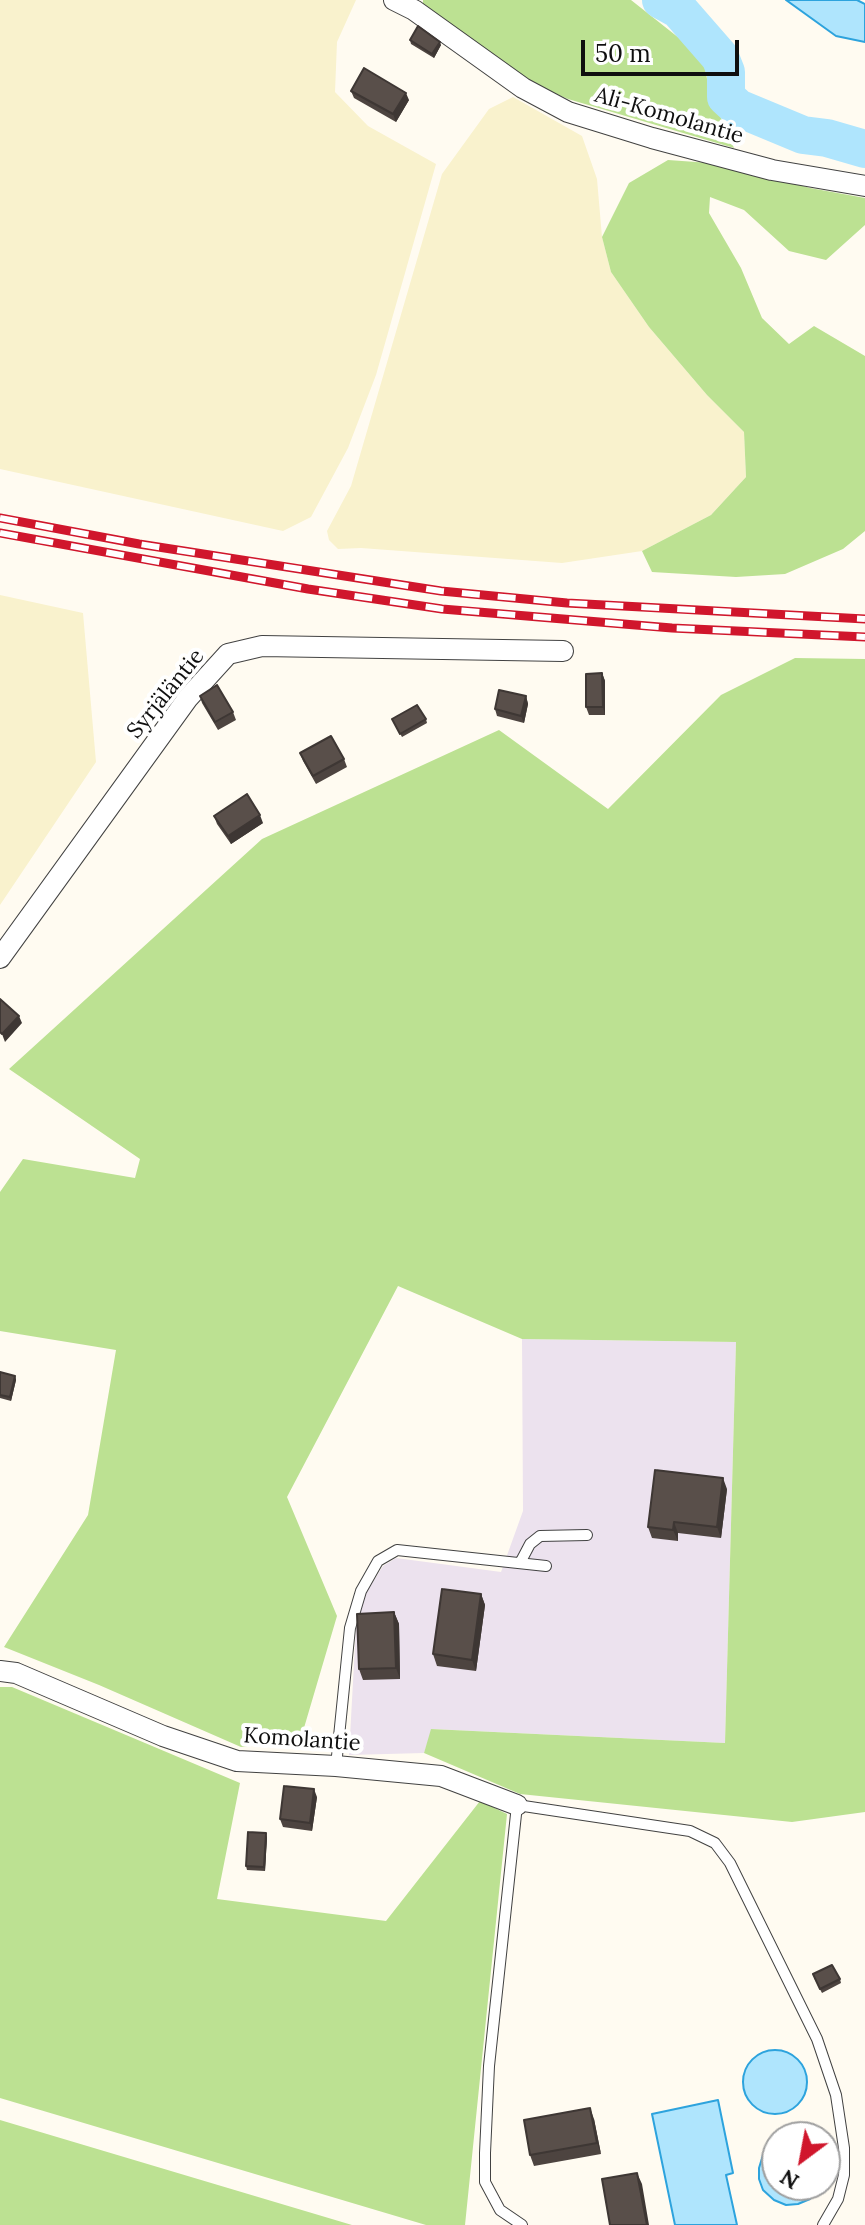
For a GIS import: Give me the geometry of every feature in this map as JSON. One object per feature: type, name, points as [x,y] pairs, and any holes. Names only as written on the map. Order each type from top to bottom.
[{"type":"street","name":"Ali-Komolantie","points":[[394,0],[414,10],[523,88],[568,112],[772,170],[865,186]]},
{"type":"street","name":"Syrjäläntie","points":[[0,958],[188,698],[228,654],[262,646],[563,651]]},
{"type":"street","name":"Komolantie","points":[[0,1671],[16,1673],[163,1736],[237,1761],[441,1776],[517,1805]]},
{"type":"lane","points":[[520,1563],[530,1544],[540,1536],[587,1535]]},
{"type":"lane","points":[[336,1766],[350,1628],[361,1591],[378,1561],[397,1550],[546,1566]]},
{"type":"lane","points":[[522,2225],[500,2210],[485,2182],[489,2066],[517,1805],[690,1831],[715,1843],[730,1863],[817,2039],[836,2095],[844,2148],[844,2175],[838,2199],[823,2225]]},
{"type":"shaded area","points":[[0,0],[356,0],[337,42],[335,92],[368,126],[436,164],[376,375],[348,448],[311,517],[283,531],[0,469]]},
{"type":"shaded area","points":[[513,97],[582,136],[597,179],[602,237],[611,272],[649,327],[707,395],[744,432],[746,477],[711,515],[642,551],[562,563],[361,548],[338,549],[329,540],[327,531],[351,486],[442,174],[489,109]]},
{"type":"shaded area","points":[[0,595],[83,613],[96,762],[0,905]]},
{"type":"shaded area","points":[[522,1339],[736,1342],[725,1743],[432,1729],[424,1753],[349,1755],[356,1627],[366,1593],[383,1566],[396,1558],[501,1572],[523,1511]]},
{"type":"green space","points":[[423,0],[631,0],[703,57],[709,90],[734,148],[568,99],[527,81],[423,6]]},
{"type":"green space","points":[[668,160],[724,164],[810,188],[865,198],[865,225],[826,260],[789,251],[744,210],[710,197],[709,213],[741,268],[762,318],[789,344],[814,326],[865,356],[865,531],[843,549],[785,574],[736,577],[652,572],[642,551],[711,515],[746,477],[744,432],[707,395],[649,327],[611,272],[602,237],[629,183]]},
{"type":"green space","points":[[795,658],[865,659],[865,1812],[792,1822],[520,1794],[424,1753],[431,1729],[725,1743],[736,1342],[522,1339],[398,1286],[287,1497],[337,1616],[301,1738],[241,1747],[4,1647],[88,1515],[116,1350],[0,1331],[0,1192],[23,1159],[135,1178],[140,1159],[9,1069],[262,839],[499,730],[608,809],[721,695]]},
{"type":"green space","points":[[0,1687],[12,1687],[240,1783],[217,1899],[386,1921],[480,1801],[507,1814],[465,2225],[426,2225],[0,2098]]},
{"type":"green space","points":[[0,2120],[352,2225],[0,2225]]},
{"type":"water","points":[[786,0],[857,0],[865,4],[865,42],[836,36]]},
{"type":"water","points":[[769,2050],[781,2050],[798,2059],[805,2070],[805,2094],[798,2105],[781,2114],[769,2114],[757,2109],[748,2100],[743,2088],[743,2076],[748,2064],[757,2055]]},
{"type":"water","points":[[718,2100],[733,2173],[726,2175],[737,2225],[675,2225],[652,2114]]},
{"type":"water","points":[[776,2201],[805,2201],[798,2204],[786,2205]]},
{"type":"building","points":[[418,26],[440,42],[432,54],[410,40]]},
{"type":"building","points":[[364,68],[406,93],[393,114],[351,91]]},
{"type":"building","points":[[602,673],[603,707],[586,707],[586,674]]},
{"type":"building","points":[[217,685],[233,712],[215,722],[200,696]]},
{"type":"building","points":[[499,690],[526,696],[521,716],[495,709]]},
{"type":"building","points":[[417,705],[426,719],[400,734],[392,719]]},
{"type":"building","points":[[331,736],[344,759],[313,776],[300,753]]},
{"type":"building","points":[[247,794],[260,815],[228,836],[214,816]]},
{"type":"building","points":[[0,999],[19,1016],[2,1034],[0,1032]]},
{"type":"building","points":[[0,1372],[15,1376],[10,1397],[0,1395]]},
{"type":"building","points":[[655,1470],[723,1478],[717,1527],[674,1522],[673,1530],[648,1527]]},
{"type":"building","points":[[442,1589],[481,1594],[472,1660],[433,1654]]},
{"type":"building","points":[[394,1612],[396,1668],[359,1669],[357,1614]]},
{"type":"building","points":[[284,1786],[314,1789],[310,1823],[280,1819]]},
{"type":"building","points":[[248,1832],[266,1833],[264,1867],[246,1866]]},
{"type":"building","points":[[832,1965],[840,1979],[820,1989],[813,1974]]},
{"type":"building","points":[[590,2108],[597,2143],[530,2155],[524,2120]]},
{"type":"building","points":[[637,2173],[647,2225],[610,2225],[602,2179]]},
{"type":"waterway","points":[[661,0],[679,10],[720,57],[726,72],[726,97],[738,108],[803,135],[865,149]]},
{"type":"railway","points":[[0,518],[139,544],[441,591],[567,603],[865,619]]},
{"type":"railway","points":[[0,533],[308,589],[442,609],[672,628],[865,637]]}]
